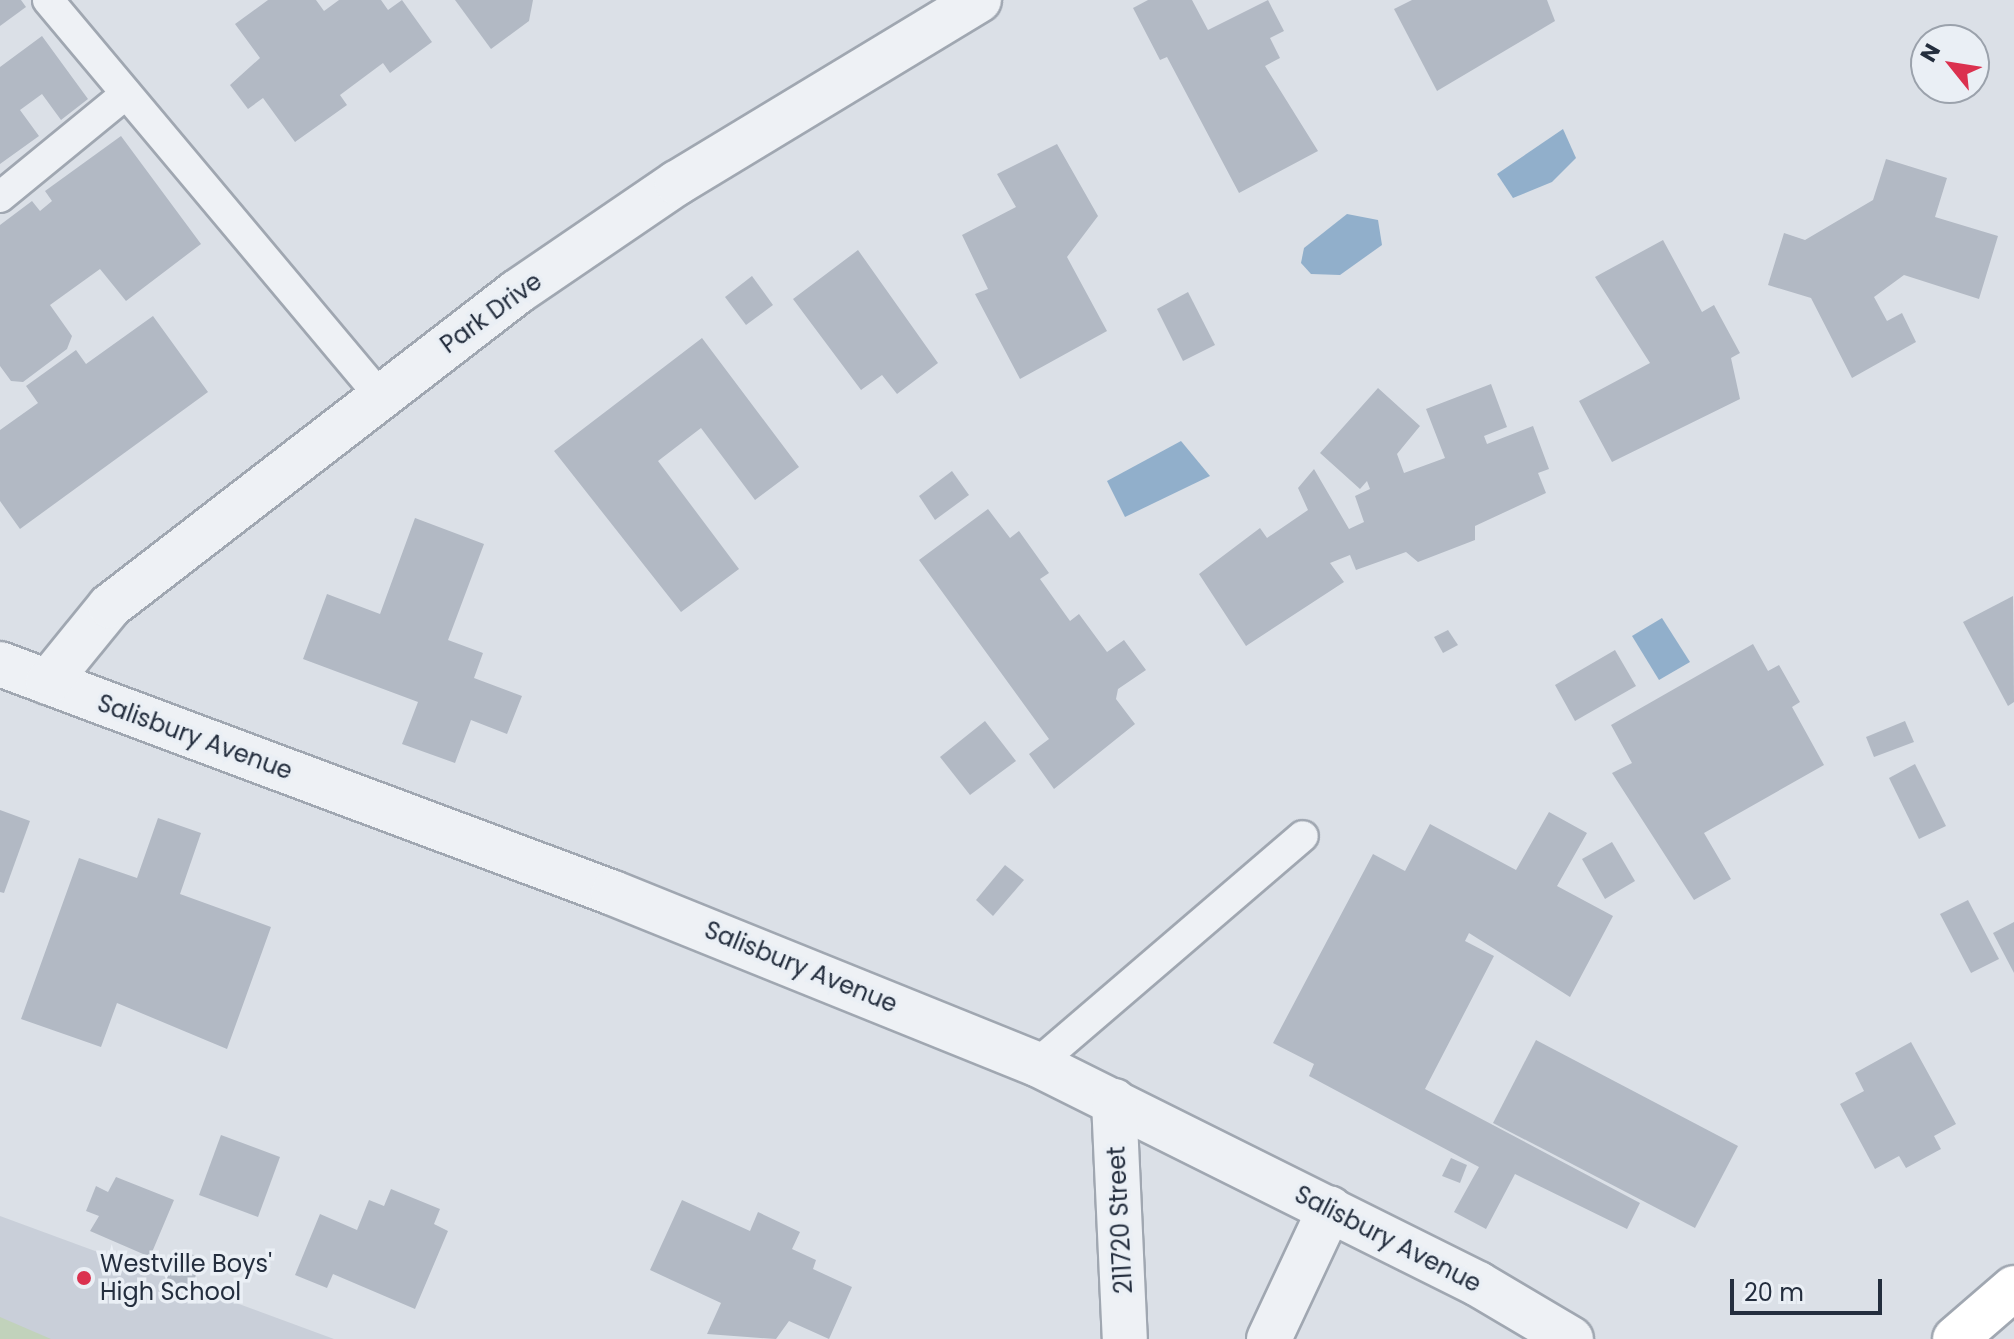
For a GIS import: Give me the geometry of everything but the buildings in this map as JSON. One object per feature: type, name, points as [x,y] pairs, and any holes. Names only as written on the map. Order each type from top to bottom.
[{"type":"highway","points":[[1955,1339],[2014,1288]]},
{"type":"street","name":"Park Drive","points":[[48,682],[110,606],[380,396],[677,183],[979,0]]},
{"type":"street","name":"Salisbury Avenue","points":[[0,664],[754,947],[1037,1064],[1330,1209],[1571,1339]]},
{"type":"street","name":"211720 Street","points":[[1114,1101],[1125,1339]]},
{"type":"street","points":[[1269,1339],[1330,1209]]},
{"type":"lane","points":[[48,0],[380,396]]},
{"type":"lane","points":[[0,197],[126,94]]},
{"type":"lane","points":[[1037,1064],[1303,836]]},
{"type":"shaded area","name":"Westville Boys' High School","points":[[0,1216],[334,1339],[0,1339]]},
{"type":"green space","points":[[0,1317],[51,1339],[0,1339]]},
{"type":"water","points":[[1563,129],[1576,158],[1552,182],[1513,198],[1497,174]]},
{"type":"water","points":[[1347,214],[1378,220],[1382,245],[1340,275],[1311,274],[1301,263],[1304,248]]},
{"type":"water","points":[[1181,441],[1210,476],[1125,517],[1107,481]]},
{"type":"water","points":[[1662,618],[1690,662],[1659,680],[1632,636]]},
{"type":"place","name":"Westville Boys' High School","points":[[84,1278]]}]
